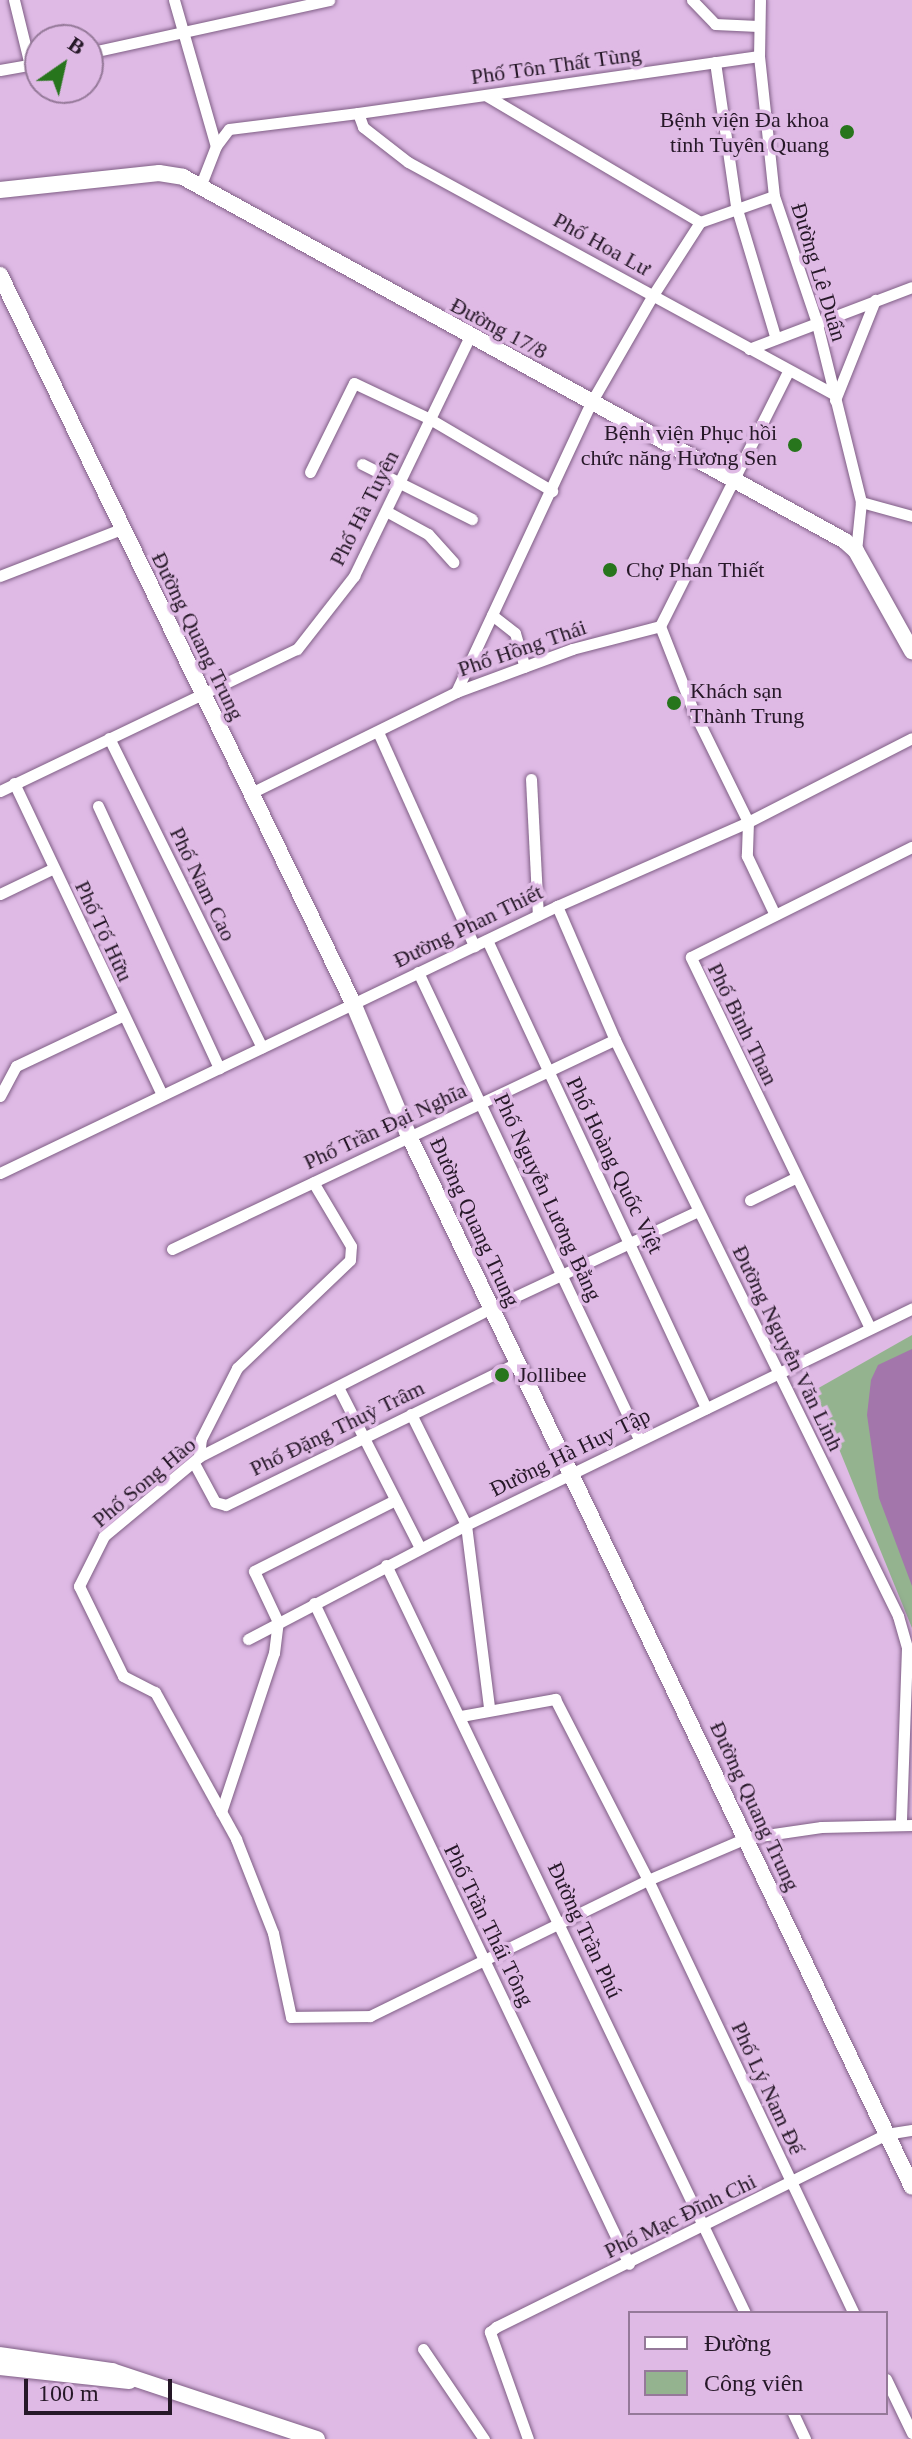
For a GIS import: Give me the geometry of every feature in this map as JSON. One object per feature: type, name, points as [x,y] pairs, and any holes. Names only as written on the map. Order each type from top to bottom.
[{"type":"main road","name":"Đường 17/8","points":[[0,190],[159,173],[183,177],[469,338],[733,476],[856,551],[912,651]]},
{"type":"main road","name":"Đường Quang Trung","points":[[0,275],[353,1003],[408,1134],[912,2187]]},
{"type":"main road","points":[[0,2355],[112,2371],[131,2381],[317,2439]]},
{"type":"main road","points":[[0,2367],[110,2383],[131,2381]]},
{"type":"street","points":[[14,0],[24,30]]},
{"type":"street","points":[[174,0],[216,146],[200,187]]},
{"type":"street","points":[[104,50],[329,0]]},
{"type":"street","points":[[692,0],[715,24],[758,26]]},
{"type":"street","name":"Đường Lê Duẩn","points":[[760,0],[759,56],[774,196],[816,320],[861,502],[856,551]]},
{"type":"street","name":"Phố Tôn Thất Tùng","points":[[216,146],[229,129],[244,124],[358,117],[486,95],[759,56]]},
{"type":"street","points":[[715,62],[736,206],[775,336]]},
{"type":"street","points":[[0,70],[24,66]]},
{"type":"street","points":[[486,95],[700,222]]},
{"type":"street","name":"Phố Hoa Lư","points":[[358,117],[408,162],[834,398]]},
{"type":"street","points":[[456,692],[592,401],[653,295],[700,222],[736,206],[774,196]]},
{"type":"street","points":[[749,349],[816,320],[912,287]]},
{"type":"street","points":[[834,398],[875,300]]},
{"type":"street","name":"Phố Hà Tuyên","points":[[0,791],[297,649],[354,576],[469,338]]},
{"type":"street","points":[[775,915],[747,856],[748,822],[682,686],[660,626],[788,371]]},
{"type":"street","points":[[310,472],[354,383],[430,419],[552,491]]},
{"type":"street","points":[[362,464],[472,519]]},
{"type":"street","points":[[861,502],[912,516]]},
{"type":"street","points":[[386,511],[428,534],[453,562]]},
{"type":"street","points":[[0,576],[121,529]]},
{"type":"street","points":[[492,615],[515,633],[525,667]]},
{"type":"street","name":"Phố Hồng Thái","points":[[251,793],[456,692],[525,667],[660,626]]},
{"type":"street","points":[[378,732],[474,946]]},
{"type":"street","name":"Phố Nam Cao","points":[[109,738],[262,1047]]},
{"type":"street","name":"Đường Phan Thiết","points":[[0,1173],[557,906],[748,822],[912,738]]},
{"type":"street","points":[[531,779],[538,915]]},
{"type":"street","name":"Phố Tố Hữu","points":[[14,783],[52,869],[162,1095]]},
{"type":"street","points":[[98,806],[219,1068]]},
{"type":"street","name":"Phố Bình Than","points":[[870,1328],[691,962],[695,953],[912,847]]},
{"type":"street","points":[[0,894],[52,869]]},
{"type":"street","name":"Đường Nguyễn Văn Linh","points":[[557,906],[615,1040],[872,1558],[904,1637],[906,1825]]},
{"type":"street","name":"Phố Hoàng Quốc Việt","points":[[487,940],[546,1071],[632,1244],[706,1408]]},
{"type":"street","name":"Phố Nguyễn Lương Bằng","points":[[418,972],[639,1439]]},
{"type":"street","points":[[0,1096],[16,1066],[122,1016]]},
{"type":"street","name":"Phố Trần Đại Nghĩa","points":[[172,1249],[408,1134],[615,1040]]},
{"type":"street","points":[[750,1200],[795,1178]]},
{"type":"street","points":[[197,1460],[201,1439],[237,1368],[350,1260],[351,1246],[313,1182]]},
{"type":"street","name":"Phố Song Hào","points":[[485,1963],[370,2016],[291,2017],[273,1933],[221,1812],[155,1692],[123,1676],[78,1580],[104,1536],[197,1460],[491,1308],[698,1211]]},
{"type":"street","name":"Đường Hà Huy Tập","points":[[248,1639],[466,1525],[912,1308]]},
{"type":"street","name":"Phố Đặng Thuỳ Trâm","points":[[197,1460],[215,1502],[226,1505],[517,1363]]},
{"type":"street","points":[[338,1387],[420,1548]]},
{"type":"street","points":[[411,1414],[466,1525],[489,1708],[461,1716]]},
{"type":"street","points":[[221,1812],[274,1653],[278,1622],[254,1576],[258,1566],[395,1500]]},
{"type":"street","name":"Đường Trần Phú","points":[[386,1565],[744,2311]]},
{"type":"street","name":"Phố Trần Thái Tông","points":[[314,1603],[629,2264]]},
{"type":"street","name":"Phố Lý Nam Đế","points":[[489,1708],[555,1699],[648,1880],[853,2311]]},
{"type":"street","points":[[485,1963],[648,1880],[746,1838],[821,1827],[906,1825]]},
{"type":"street","name":"Phố Mạc Đĩnh Chi","points":[[528,2439],[490,2332],[886,2134],[912,2130]]},
{"type":"street","points":[[423,2349],[484,2439]]},
{"type":"street","points":[[888,2383],[912,2433]]},
{"type":"street","points":[[794,2415],[805,2439]]},
{"type":"green space","points":[[912,1335],[912,1628],[815,1390]]},
{"type":"shaded area","points":[[912,1349],[912,1586],[879,1498],[867,1415],[871,1380],[878,1365]]},
{"type":"place","name":"Bệnh viện Đa khoa tỉnh Tuyên Quang","points":[[847,132]]},
{"type":"place","name":"Bệnh viện Phục hồi chức năng Hương Sen","points":[[795,445]]},
{"type":"place","name":"Chợ Phan Thiết","points":[[610,570]]},
{"type":"place","name":"Khách sạn Thành Trung","points":[[674,703]]},
{"type":"place","name":"Jollibee","points":[[502,1375]]}]
